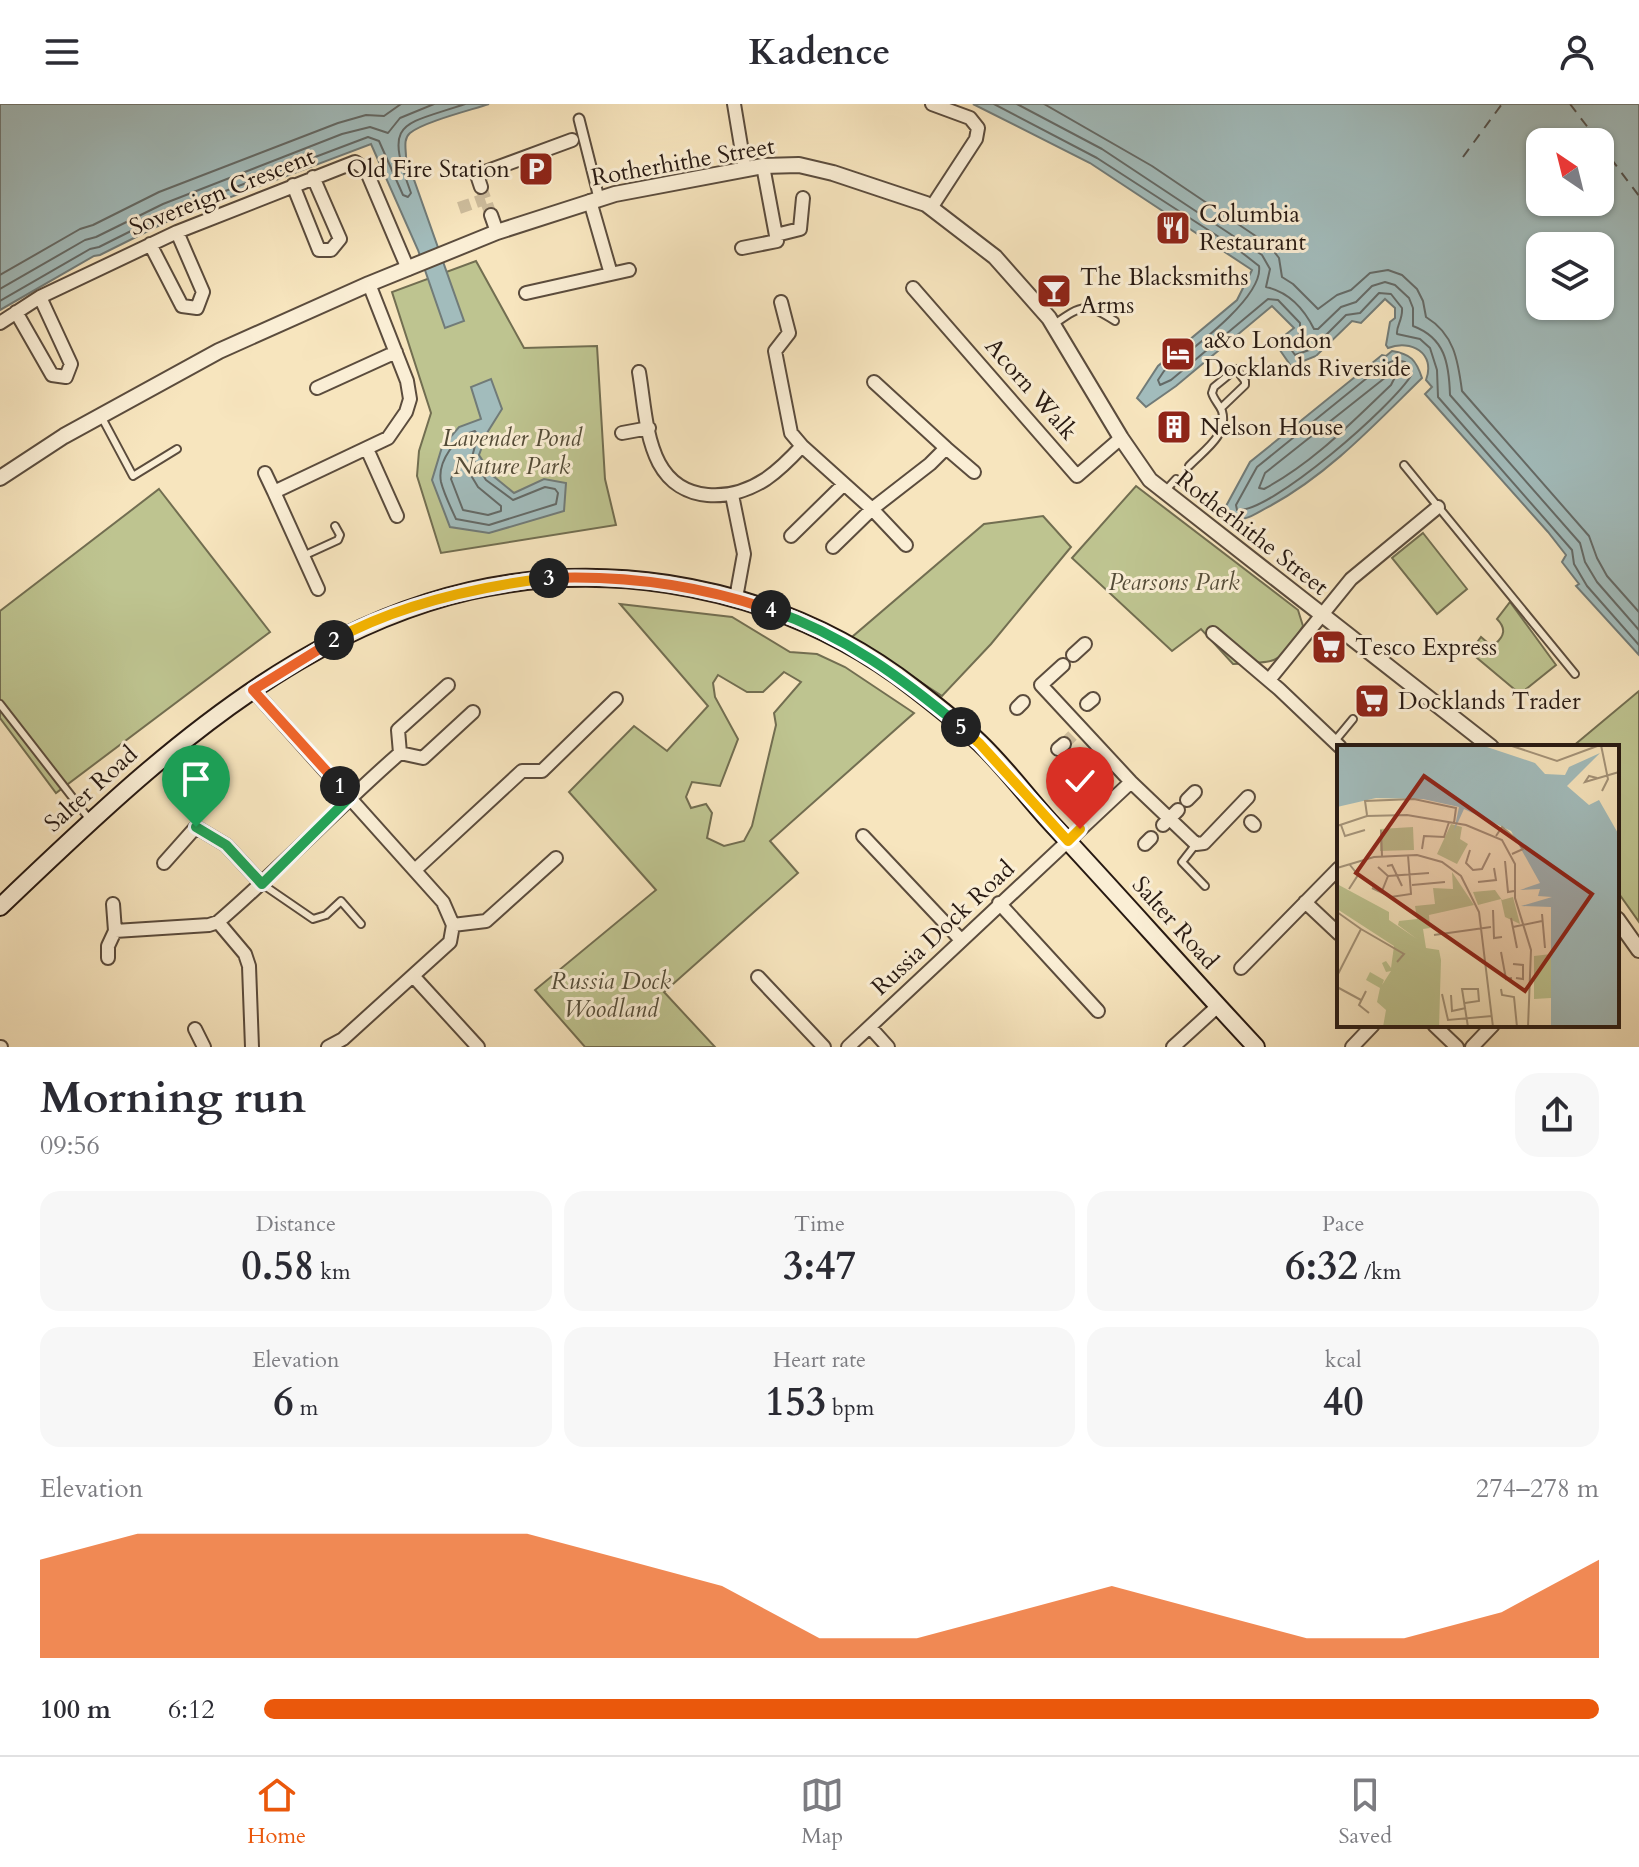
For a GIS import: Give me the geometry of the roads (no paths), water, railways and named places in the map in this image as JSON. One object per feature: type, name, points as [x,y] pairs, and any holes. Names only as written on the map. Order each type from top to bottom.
[{"type":"main road","name":"Salter Road","points":[[0,907],[90,820],[183,741],[314,651],[375,620],[437,600],[508,584],[590,576],[654,582],[736,598],[831,634],[914,688],[980,744],[1256,1047]]},
{"type":"street","points":[[734,104],[745,170]]},
{"type":"street","points":[[931,208],[976,139],[978,128],[970,118],[932,104]]},
{"type":"street","points":[[579,119],[611,274]]},
{"type":"street","points":[[481,187],[477,175],[572,140]]},
{"type":"street","name":"Sovereign Crescent","points":[[0,323],[40,297],[150,244],[355,162],[366,170],[412,268]]},
{"type":"street","name":"Rotherhithe Street","points":[[0,478],[101,415],[219,351],[369,284],[497,232],[595,200],[763,166],[799,165],[926,204],[1000,262],[1038,303],[1150,480],[1488,745]]},
{"type":"street","points":[[742,248],[777,241],[763,166]]},
{"type":"street","points":[[293,185],[319,250],[331,250],[340,239],[313,177]]},
{"type":"street","points":[[776,235],[800,229],[803,198]]},
{"type":"street","points":[[491,215],[497,232]]},
{"type":"street","points":[[150,244],[182,306],[197,308],[203,292],[177,232]]},
{"type":"street","points":[[526,293],[629,270]]},
{"type":"street","points":[[274,492],[367,449],[395,430],[410,399],[396,352],[369,284]]},
{"type":"street","name":"Acorn Walk","points":[[913,288],[1077,476],[1121,438]]},
{"type":"street","points":[[16,312],[52,375],[66,377],[71,364],[40,297]]},
{"type":"street","points":[[781,302],[789,333],[775,351],[791,433],[906,545]]},
{"type":"street","points":[[317,388],[396,352]]},
{"type":"street","points":[[639,372],[659,463],[678,486],[694,493],[732,495],[768,478],[802,446]]},
{"type":"street","points":[[874,382],[974,472]]},
{"type":"street","points":[[622,433],[649,428]]},
{"type":"street","points":[[833,547],[872,509],[946,448]]},
{"type":"street","points":[[367,449],[397,516]]},
{"type":"street","points":[[265,473],[318,589]]},
{"type":"street","points":[[791,536],[844,484]]},
{"type":"street","points":[[732,495],[744,554],[736,598]]},
{"type":"street","points":[[1269,680],[1351,579],[1438,507]]},
{"type":"street","points":[[1213,633],[1337,744]]},
{"type":"street","points":[[1073,655],[1085,644]]},
{"type":"street","points":[[1063,665],[1028,697],[1081,716],[1131,782],[1196,844],[1204,843],[1239,811],[1248,797]]},
{"type":"street","points":[[400,753],[398,730],[448,685]]},
{"type":"street","points":[[253,690],[443,902],[453,925],[450,942],[343,1039],[328,1047]]},
{"type":"street","points":[[415,870],[522,771],[542,771],[616,699]]},
{"type":"street","points":[[400,753],[423,758],[473,712]]},
{"type":"street","points":[[115,931],[218,922],[400,753]]},
{"type":"street","name":"Russia Dock Road","points":[[848,1047],[1131,782]]},
{"type":"street","points":[[164,863],[196,827],[226,845],[262,884]]},
{"type":"street","points":[[863,836],[961,940]]},
{"type":"street","points":[[453,925],[486,921],[556,858]]},
{"type":"street","points":[[1241,968],[1337,870]]},
{"type":"street","points":[[1305,902],[1337,932]]},
{"type":"street","points":[[999,903],[1098,1011]]},
{"type":"street","points":[[108,958],[108,946],[115,931],[113,904]]},
{"type":"street","points":[[218,922],[245,954],[249,966],[252,1047]]},
{"type":"street","points":[[1619,922],[1639,950]]},
{"type":"street","points":[[414,977],[478,1047]]},
{"type":"street","points":[[758,977],[824,1047]]},
{"type":"street","points":[[1173,1047],[1218,1006]]},
{"type":"street","points":[[870,1027],[888,1047]]},
{"type":"street","points":[[1352,1047],[1371,1027]]},
{"type":"street","points":[[1436,1027],[1457,1047]]},
{"type":"street","points":[[1472,1047],[1491,1027]]},
{"type":"street","points":[[195,1029],[204,1047]]},
{"type":"lane","points":[[1053,325],[1086,306],[1094,307],[1115,321]]},
{"type":"lane","points":[[1189,466],[1220,434],[1223,422],[1221,408],[1213,398],[1214,387],[1236,369],[1245,385],[1221,408]]},
{"type":"lane","points":[[101,415],[133,476],[177,449]]},
{"type":"lane","points":[[1404,465],[1575,674]]},
{"type":"lane","points":[[1164,492],[1176,479]]},
{"type":"lane","points":[[303,556],[338,540],[340,535],[335,526]]},
{"type":"lane","points":[[0,704],[90,820]]},
{"type":"lane","points":[[1337,744],[1353,719]]},
{"type":"lane","points":[[1196,844],[1182,862],[1205,886]]},
{"type":"lane","points":[[262,884],[313,919],[326,915],[341,901],[361,924]]},
{"type":"water","points":[[0,104],[489,104],[425,125],[410,133],[406,141],[406,157],[464,321],[445,328],[418,250],[371,144],[170,220],[94,256],[0,310]]},
{"type":"water","points":[[973,104],[1639,104],[1639,655],[1576,586],[1579,584],[1562,562],[1566,555],[1548,532],[1425,394],[1432,387],[1426,380],[1428,362],[1424,356],[1419,350],[1405,345],[1388,348],[1390,322],[1395,318],[1395,308],[1385,299],[1361,323],[1352,321],[1316,356],[1291,366],[1275,343],[1294,328],[1272,306],[1146,407],[1137,398],[1158,366],[1237,300],[1252,270],[1090,163]]},
{"type":"water","points":[[1392,351],[1412,359],[1422,378],[1351,447],[1312,479],[1257,513],[1235,520],[1225,508],[1250,462],[1382,355],[1386,356]]},
{"type":"water","points":[[491,379],[502,409],[487,433],[479,455],[492,475],[514,493],[544,479],[566,483],[564,511],[489,533],[450,527],[432,480],[442,447],[459,427],[481,419],[471,387]]},
{"type":"tunnel","points":[[481,187],[491,215]]},
{"type":"tunnel","points":[[459,208],[485,199]]},
{"type":"tunnel","points":[[1064,744],[1075,733]]},
{"type":"place","name":"Old Fire Station","points":[[536,169]]},
{"type":"place","name":"Columbia Restaurant","points":[[1173,228]]},
{"type":"place","name":"The Blacksmiths Arms","points":[[1054,291]]},
{"type":"place","name":"a&o London Docklands Riverside","points":[[1178,354]]},
{"type":"place","name":"Nelson House","points":[[1174,427]]},
{"type":"place","name":"Tesco Express","points":[[1329,647]]},
{"type":"place","name":"Docklands Trader","points":[[1372,701]]},
{"type":"park label","name":"Lavender Pond Nature Park","points":[[512,452]]},
{"type":"park label","name":"Pearsons Park","points":[[1174,582]]},
{"type":"park label","name":"Russia Dock Woodland","points":[[611,995]]}]
